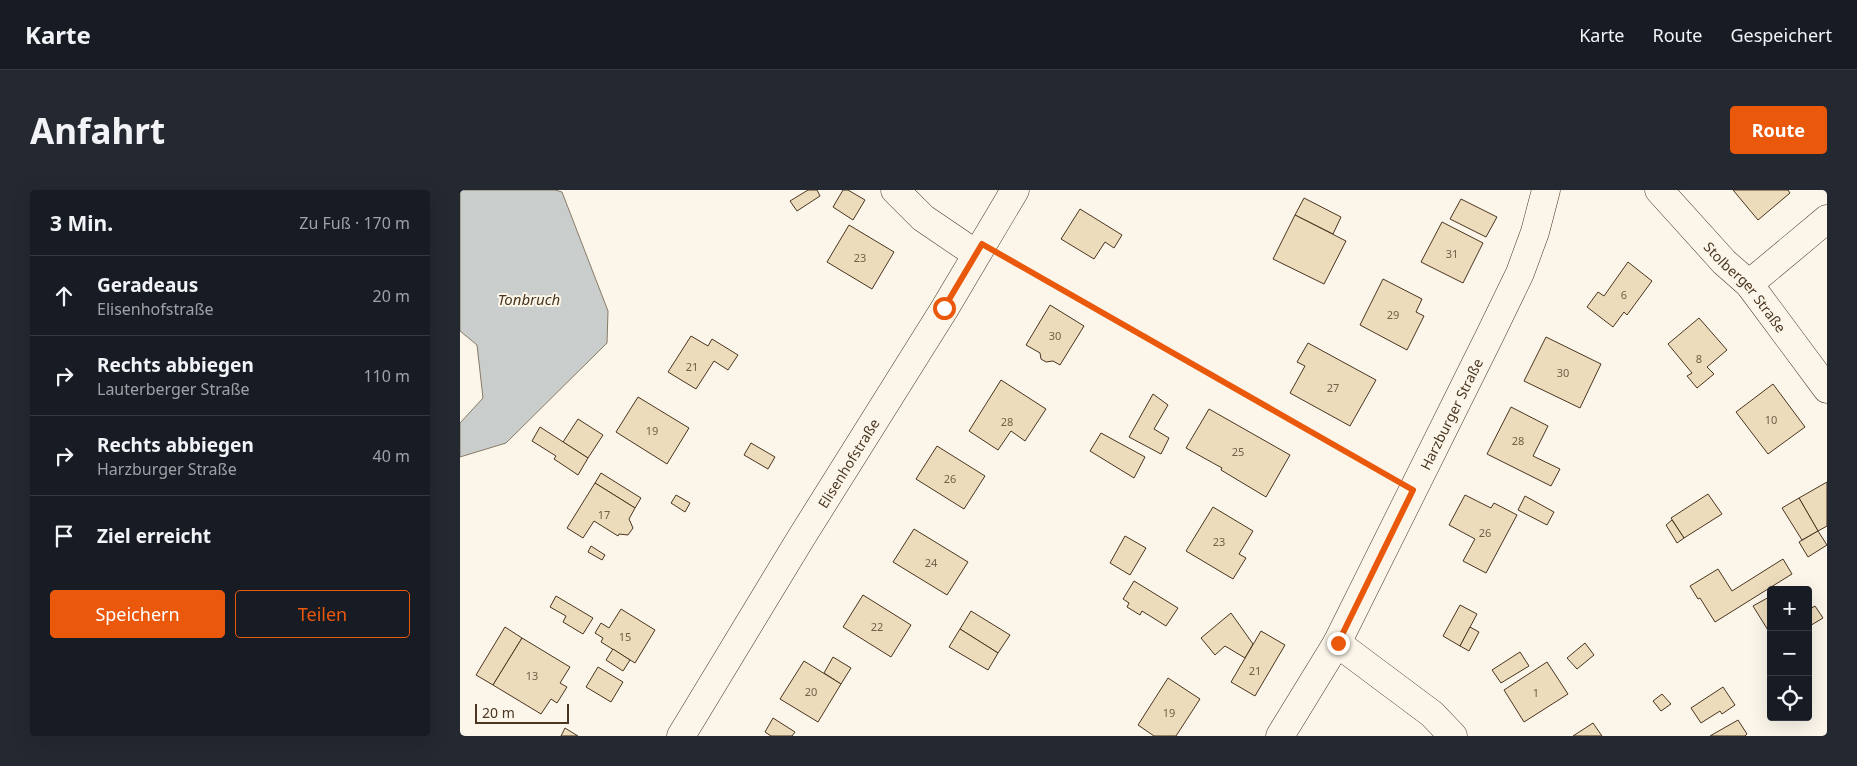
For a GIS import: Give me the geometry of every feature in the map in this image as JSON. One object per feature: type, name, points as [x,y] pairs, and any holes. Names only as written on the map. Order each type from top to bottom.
[{"type":"street","points":[[894,190],[923,218],[979,249]]},
{"type":"street","name":"Elisenhofstraße","points":[[681,736],[1015,190]]},
{"type":"street","name":"Harzburger Straße","points":[[1280,736],[1338,643],[1520,273],[1535,232],[1546,190]]},
{"type":"street","name":"Stolberger Straße","points":[[1659,190],[1724,262],[1749,284],[1827,389]]},
{"type":"street","points":[[1749,284],[1827,219]]},
{"type":"street","points":[[1338,643],[1432,714],[1453,736]]},
{"type":"path","points":[[979,249],[1413,490]]},
{"type":"water","name":"Tonbruch","points":[[460,190],[555,190],[562,192],[608,311],[607,343],[506,443],[460,457],[460,423],[483,398],[477,345],[460,331]]},
{"type":"building","points":[[808,190],[817,190],[820,196],[797,211],[790,201]]},
{"type":"building","points":[[843,190],[848,190],[865,200],[853,220],[833,207]]},
{"type":"building","points":[[1733,190],[1788,190],[1790,193],[1758,220]]},
{"type":"building","points":[[1304,198],[1341,217],[1333,234],[1295,215]]},
{"type":"building","points":[[1461,199],[1497,217],[1486,237],[1450,219]]},
{"type":"building","points":[[1080,209],[1122,235],[1114,248],[1105,242],[1094,259],[1061,239]]},
{"type":"building","points":[[1295,215],[1346,241],[1324,284],[1273,259]]},
{"type":"building","points":[[1442,222],[1483,243],[1463,283],[1421,262]]},
{"type":"building","points":[[849,225],[894,252],[872,289],[827,262]]},
{"type":"building","points":[[1628,262],[1652,281],[1627,315],[1624,312],[1613,327],[1587,307],[1598,292],[1604,296]]},
{"type":"building","points":[[1383,279],[1422,299],[1416,312],[1424,316],[1407,350],[1360,325]]},
{"type":"building","points":[[1050,305],[1084,326],[1060,365],[1053,361],[1046,362],[1041,359],[1040,353],[1026,345]]},
{"type":"building","points":[[1699,318],[1727,350],[1707,367],[1714,374],[1697,388],[1687,376],[1692,373],[1668,344]]},
{"type":"building","points":[[691,336],[708,346],[712,339],[738,355],[728,370],[714,361],[696,389],[668,372]]},
{"type":"building","points":[[1546,337],[1601,364],[1580,408],[1524,381]]},
{"type":"building","points":[[1308,343],[1376,380],[1350,426],[1290,393],[1305,366],[1297,362]]},
{"type":"building","points":[[1001,380],[1046,409],[1025,441],[1011,431],[998,450],[969,431]]},
{"type":"building","points":[[1773,384],[1805,427],[1768,454],[1736,412]]},
{"type":"building","points":[[1153,394],[1168,405],[1154,429],[1169,438],[1161,454],[1129,437]]},
{"type":"building","points":[[638,397],[689,428],[667,464],[616,432]]},
{"type":"building","points":[[1511,407],[1548,426],[1533,456],[1560,469],[1551,486],[1487,454]]},
{"type":"building","points":[[1209,409],[1290,455],[1266,497],[1221,470],[1222,468],[1186,448]]},
{"type":"building","points":[[578,419],[603,435],[588,458],[563,442]]},
{"type":"building","points":[[540,427],[588,458],[578,475],[554,459],[556,456],[532,441]]},
{"type":"building","points":[[1101,433],[1145,457],[1134,478],[1090,451]]},
{"type":"building","points":[[751,443],[775,457],[768,469],[744,455]]},
{"type":"building","points":[[937,446],[985,476],[964,509],[916,479]]},
{"type":"building","points":[[601,473],[641,498],[635,508],[595,483]]},
{"type":"building","points":[[1827,482],[1827,526],[1818,531],[1799,498]]},
{"type":"building","points":[[595,483],[635,508],[629,519],[633,528],[628,535],[619,534],[618,536],[594,521],[583,538],[567,528]]},
{"type":"building","points":[[1708,494],[1722,514],[1684,538],[1671,518]]},
{"type":"building","points":[[676,495],[690,503],[685,512],[671,503]]},
{"type":"building","points":[[1465,495],[1491,508],[1494,503],[1517,515],[1486,573],[1463,561],[1475,539],[1449,525]]},
{"type":"building","points":[[1525,496],[1554,512],[1547,525],[1518,510]]},
{"type":"building","points":[[1799,498],[1818,531],[1802,540],[1782,508]]},
{"type":"building","points":[[1213,507],[1253,531],[1239,554],[1246,558],[1233,579],[1186,551]]},
{"type":"building","points":[[1672,520],[1684,538],[1677,543],[1666,525]]},
{"type":"building","points":[[914,529],[968,562],[947,595],[893,562]]},
{"type":"building","points":[[1818,531],[1827,545],[1808,557],[1799,542]]},
{"type":"building","points":[[1125,536],[1146,548],[1130,575],[1110,563]]},
{"type":"building","points":[[591,546],[605,555],[602,560],[588,552]]},
{"type":"building","points":[[1783,559],[1792,574],[1773,586],[1767,586],[1767,590],[1715,622],[1690,586],[1718,569],[1732,591]]},
{"type":"building","points":[[1134,581],[1178,608],[1166,626],[1142,611],[1140,615],[1127,607],[1129,603],[1123,599]]},
{"type":"building","points":[[863,595],[911,625],[891,657],[843,627]]},
{"type":"building","points":[[556,596],[593,618],[583,634],[563,622],[566,616],[550,607]]},
{"type":"building","points":[[1767,598],[1767,629],[1753,606]]},
{"type":"building","points":[[1460,605],[1477,614],[1460,646],[1443,636]]},
{"type":"building","points":[[1815,606],[1823,618],[1812,625],[1812,608]]},
{"type":"building","points":[[621,609],[655,630],[635,663],[601,642],[603,638],[595,633],[601,623],[609,628]]},
{"type":"building","points":[[971,611],[1010,635],[998,653],[960,629]]},
{"type":"building","points":[[1231,613],[1253,644],[1245,658],[1225,646],[1215,655],[1201,638]]},
{"type":"building","points":[[505,627],[522,638],[493,685],[476,675]]},
{"type":"building","points":[[1470,627],[1479,632],[1469,651],[1460,646]]},
{"type":"building","points":[[960,629],[998,653],[988,670],[949,647]]},
{"type":"building","points":[[1261,631],[1285,645],[1255,696],[1231,682]]},
{"type":"building","points":[[522,638],[570,667],[560,683],[567,687],[557,703],[551,699],[541,714],[493,685]]},
{"type":"building","points":[[1585,643],[1594,655],[1577,669],[1567,658]]},
{"type":"building","points":[[613,649],[630,660],[623,671],[606,660]]},
{"type":"building","points":[[1520,652],[1529,666],[1501,683],[1492,670]]},
{"type":"building","points":[[833,657],[851,668],[841,684],[824,673]]},
{"type":"building","points":[[804,661],[841,684],[818,722],[780,699]]},
{"type":"building","points":[[1547,662],[1568,694],[1524,722],[1504,690]]},
{"type":"building","points":[[598,667],[623,682],[611,702],[586,687]]},
{"type":"building","points":[[1168,678],[1200,699],[1176,736],[1154,736],[1138,725]]},
{"type":"building","points":[[1723,687],[1735,705],[1722,714],[1720,711],[1701,723],[1691,708]]},
{"type":"building","points":[[1662,694],[1671,704],[1661,711],[1653,701]]},
{"type":"building","points":[[773,718],[795,732],[792,736],[771,736],[765,732]]},
{"type":"building","points":[[1738,720],[1747,734],[1745,736],[1710,736]]},
{"type":"building","points":[[1593,723],[1602,736],[1573,736]]},
{"type":"building","points":[[565,728],[578,736],[561,736]]},
{"type":"route","points":[[944,308],[982,244],[1413,490],[1338,643]]}]
